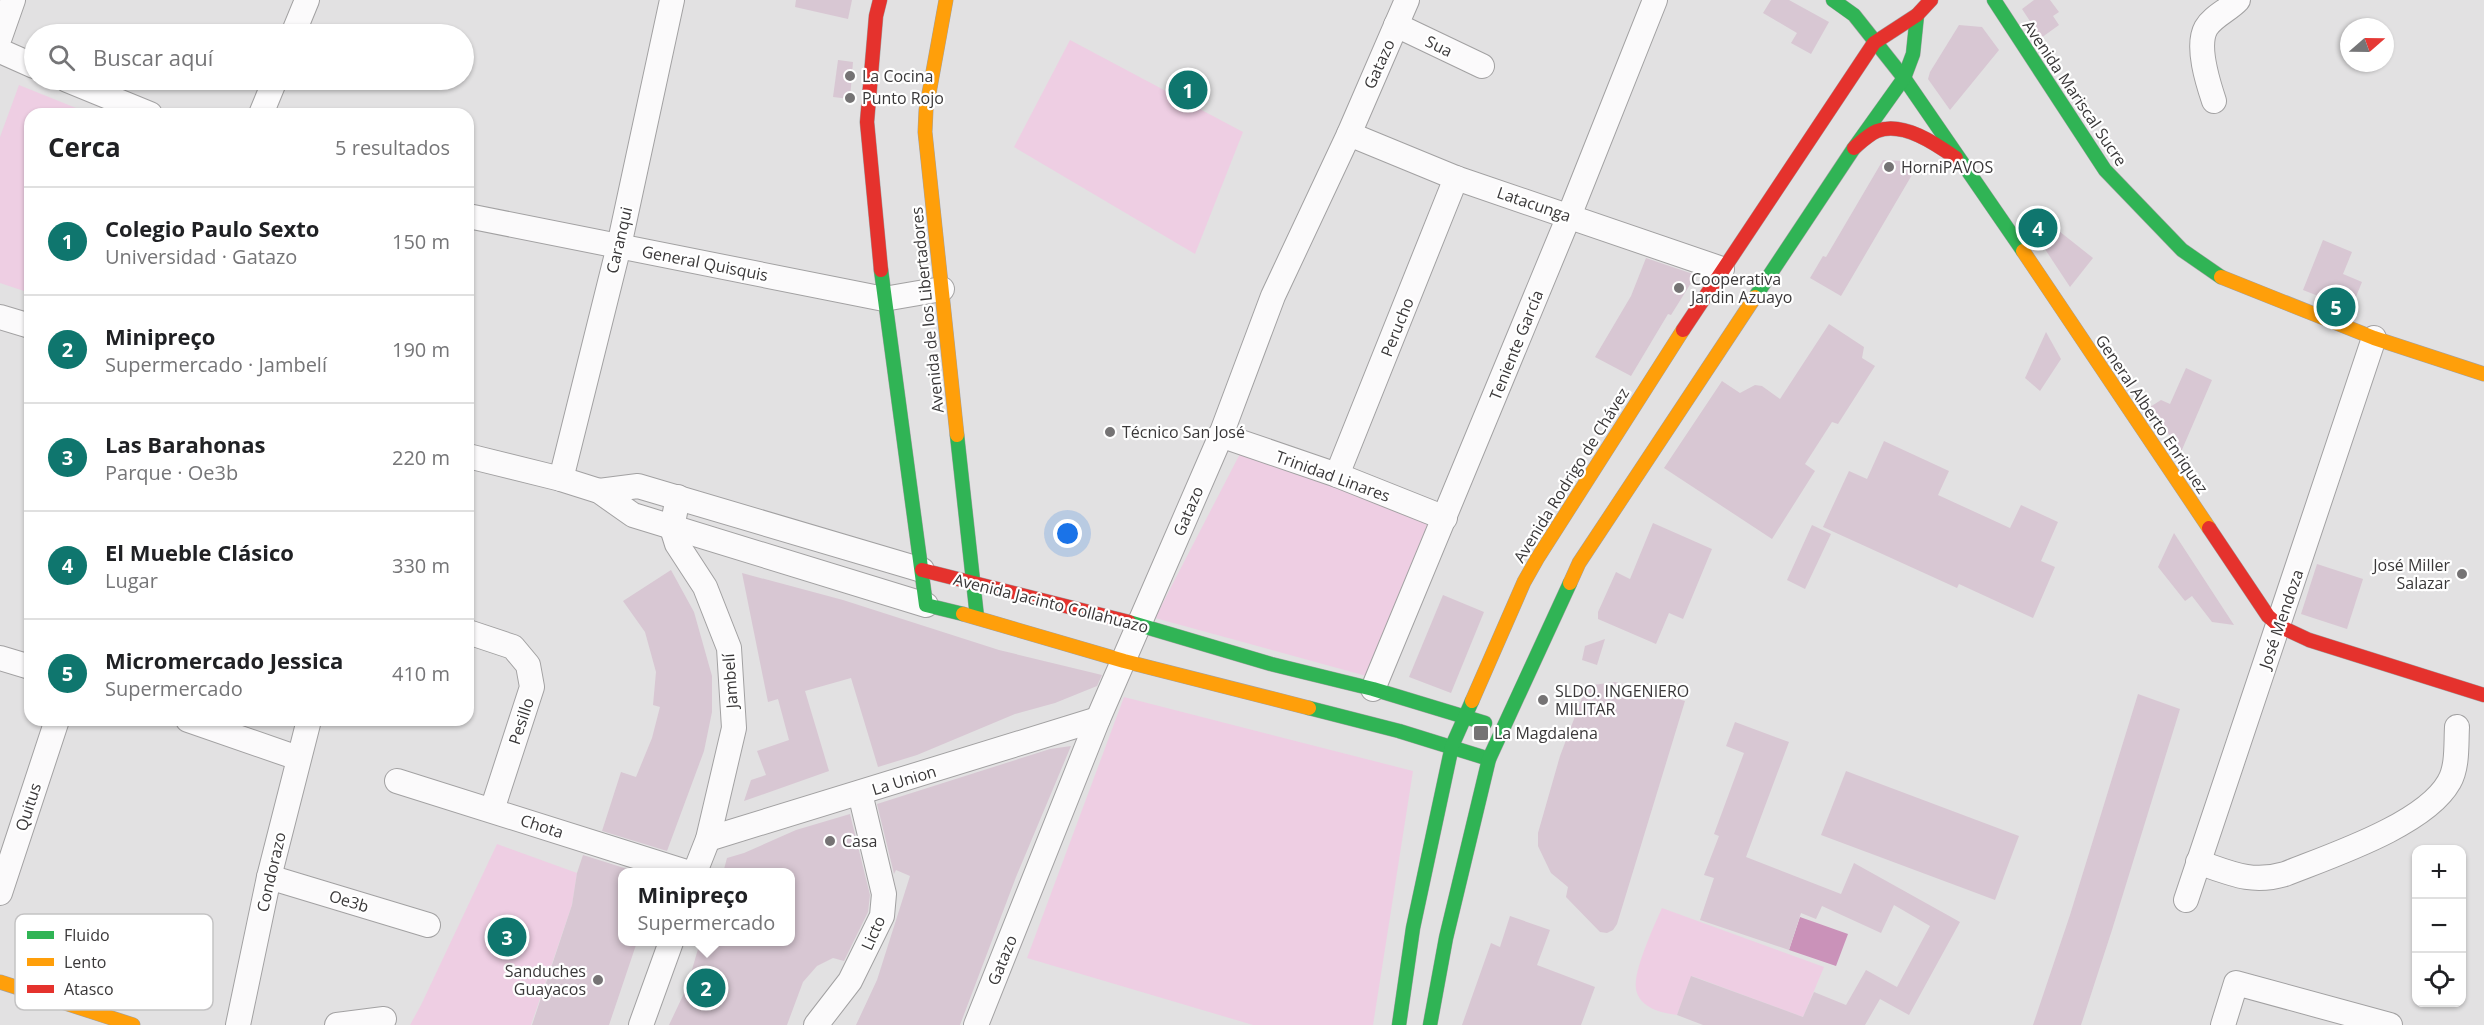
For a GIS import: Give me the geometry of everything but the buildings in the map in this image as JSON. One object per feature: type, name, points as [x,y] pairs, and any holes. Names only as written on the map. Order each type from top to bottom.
[{"type":"main road","points":[[880,0],[876,16],[867,108],[884,299],[926,605]]},
{"type":"main road","name":"Avenida de los Libertadores","points":[[946,0],[926,110],[925,132],[977,617]]},
{"type":"main road","points":[[1833,0],[1854,15],[1874,43]]},
{"type":"main road","name":"Avenida Rodrigo de Chávez","points":[[1399,1025],[1413,928],[1452,746],[1509,630],[1524,582],[1722,269],[1874,43],[1917,15],[1931,0]]},
{"type":"main road","name":"Avenida Mariscal Sucre","points":[[1994,0],[2104,170],[2152,222],[2182,250],[2226,280],[2374,338],[2484,374]]},
{"type":"main road","points":[[1430,1025],[1446,938],[1489,759],[1539,640],[1579,563],[1854,147],[1904,78],[1913,54],[1917,15]]},
{"type":"main road","name":"General Alberto Enriquez","points":[[1874,43],[1904,78],[1965,164],[2253,594],[2279,626],[2309,640],[2484,695]]},
{"type":"main road","points":[[1854,147],[1880,130],[1909,133],[1941,147],[1965,164]]},
{"type":"main road","name":"Avenida Jacinto Collahuazo","points":[[922,570],[1140,625],[1271,664],[1373,689],[1503,729]]},
{"type":"main road","name":"Avenida Jacinto Collahuazo","points":[[926,605],[977,617],[1124,661],[1359,719],[1489,759]]},
{"type":"main road","points":[[0,982],[15,987]]},
{"type":"main road","points":[[87,1010],[133,1025]]},
{"type":"street","points":[[0,37],[13,0]]},
{"type":"street","points":[[297,24],[307,0]]},
{"type":"street","name":"Caranqui","points":[[561,479],[619,246],[672,0]]},
{"type":"street","name":"Gatazo","points":[[976,1025],[1098,719],[1220,435],[1273,296],[1349,134],[1407,0]]},
{"type":"street","name":"Teniente García","points":[[1373,689],[1569,216],[1655,0]]},
{"type":"street","points":[[2214,101],[2204,66],[2203,38],[2207,27],[2238,0]]},
{"type":"street","name":"Sua","points":[[1396,26],[1482,66]]},
{"type":"street","points":[[0,51],[24,62]]},
{"type":"street","points":[[91,90],[135,108]]},
{"type":"street","points":[[263,108],[271,90]]},
{"type":"street","name":"Latacunga","points":[[1349,134],[1456,178],[1722,269]]},
{"type":"street","name":"Perucho","points":[[1337,475],[1456,178]]},
{"type":"street","name":"General Quisquis","points":[[474,217],[884,299],[942,289]]},
{"type":"street","points":[[0,317],[24,324]]},
{"type":"street","name":"José Mendoza","points":[[2186,900],[2374,338]]},
{"type":"street","name":"Trinidad Linares","points":[[1220,435],[1337,475],[1445,518]]},
{"type":"street","name":"Avenida Jacinto Collahuazo","points":[[474,457],[599,491],[633,515],[926,605]]},
{"type":"street","name":"Avenida Jacinto Collahuazo","points":[[599,491],[638,486],[922,570]]},
{"type":"street","points":[[672,528],[678,497]]},
{"type":"street","name":"Jambelí","points":[[672,528],[677,544],[705,587],[729,648],[734,728],[708,839],[697,868]]},
{"type":"street","name":"Pesillo","points":[[474,634],[513,647],[528,665],[532,687],[492,810]]},
{"type":"street","points":[[0,657],[24,665]]},
{"type":"street","name":"La Union","points":[[708,839],[1098,719]]},
{"type":"street","name":"Quitus","points":[[0,893],[55,726]]},
{"type":"street","points":[[205,726],[298,758]]},
{"type":"street","name":"Condorazo","points":[[237,1025],[269,877],[307,726]]},
{"type":"street","points":[[2198,862],[2249,879],[2267,879],[2285,874],[2394,828],[2421,811],[2450,781],[2457,727]]},
{"type":"street","name":"Chota","points":[[397,781],[671,868]]},
{"type":"street","name":"Licto","points":[[816,1025],[850,981],[882,916],[885,905],[860,794]]},
{"type":"street","name":"Oe3b","points":[[269,877],[428,926]]},
{"type":"street","points":[[641,1025],[670,946]]},
{"type":"street","points":[[2223,1025],[2236,983],[2348,1020],[2390,1025]]},
{"type":"street","points":[[337,1025],[384,1019]]},
{"type":"shaded area","points":[[1070,40],[1243,132],[1195,254],[1014,147]]},
{"type":"shaded area","points":[[19,85],[24,87],[24,90],[31,90],[76,108],[24,108],[24,291],[0,283],[0,137]]},
{"type":"shaded area","points":[[1244,446],[1430,517],[1370,677],[1155,618]]},
{"type":"shaded area","points":[[1124,697],[1413,771],[1373,1025],[1253,1025],[1027,958]]},
{"type":"shaded area","points":[[497,844],[577,873],[572,905],[531,1025],[410,1025],[421,1005]]},
{"type":"shaded area","points":[[1662,908],[1824,967],[1803,1017],[1692,976],[1677,1015],[1658,1011],[1646,1005],[1638,995],[1636,981],[1645,948]]},
{"type":"shaded area","points":[[1800,917],[1848,934],[1836,966],[1789,950]]},
{"type":"traffic: fast","points":[[1833,0],[1854,15],[1904,78],[2023,251]]},
{"type":"traffic: fast","points":[[1994,0],[2105,170],[2182,250],[2221,277]]},
{"type":"traffic: fast","points":[[1755,297],[1854,148],[1904,78],[1913,54],[1917,15]]},
{"type":"traffic: fast","points":[[881,270],[926,605],[963,614]]},
{"type":"traffic: fast","points":[[957,435],[977,617]]},
{"type":"traffic: fast","points":[[1430,1025],[1446,938],[1489,759],[1570,583]]},
{"type":"traffic: fast","points":[[1129,622],[1271,664],[1373,689],[1485,723]]},
{"type":"traffic: fast","points":[[1399,1025],[1413,928],[1452,746],[1472,701]]},
{"type":"traffic: fast","points":[[1309,708],[1399,731],[1489,759]]},
{"type":"traffic: slow","points":[[946,0],[926,110],[925,132],[957,435]]},
{"type":"traffic: slow","points":[[2023,251],[2209,528]]},
{"type":"traffic: slow","points":[[2221,277],[2374,338],[2484,374]]},
{"type":"traffic: slow","points":[[1570,583],[1579,563],[1755,297]]},
{"type":"traffic: slow","points":[[1472,701],[1524,582],[1537,559],[1683,330]]},
{"type":"traffic: slow","points":[[963,614],[1124,661],[1309,708]]},
{"type":"traffic: slow","points":[[0,982],[15,987]]},
{"type":"traffic: slow","points":[[87,1010],[133,1025]]},
{"type":"traffic: jam","points":[[880,0],[876,16],[867,122],[881,270]]},
{"type":"traffic: jam","points":[[1683,330],[1874,43],[1917,15],[1931,0]]},
{"type":"traffic: jam","points":[[1854,148],[1877,131],[1898,129],[1919,136],[1956,158]]},
{"type":"traffic: jam","points":[[2209,528],[2268,616],[2279,626],[2309,640],[2484,695]]},
{"type":"traffic: jam","points":[[922,570],[1129,622]]},
{"type":"place","name":"La Cocina","points":[[850,76]]},
{"type":"place","name":"Colegio Paulo Sexto","points":[[1188,90]]},
{"type":"place","name":"Punto Rojo","points":[[850,98]]},
{"type":"place","name":"HorniPAVOS","points":[[1889,167]]},
{"type":"place","name":"El Mueble Clásico","points":[[2038,228]]},
{"type":"place","name":"Cooperativa Jardin Azuayo","points":[[1679,288]]},
{"type":"place","name":"Micromercado Jessica","points":[[2336,307]]},
{"type":"place","name":"Técnico San José","points":[[1110,432]]},
{"type":"place","name":"José Miller Salazar","points":[[2462,574]]},
{"type":"place","name":"SLDO. INGENIERO MILITAR","points":[[1543,700]]},
{"type":"place","name":"La Magdalena","points":[[1481,733]]},
{"type":"place","name":"Casa","points":[[830,841]]},
{"type":"place","name":"Las Barahonas","points":[[507,937]]},
{"type":"place","name":"Sanduches Guayacos","points":[[598,980]]},
{"type":"place","name":"Minipreço","points":[[706,988]]}]
